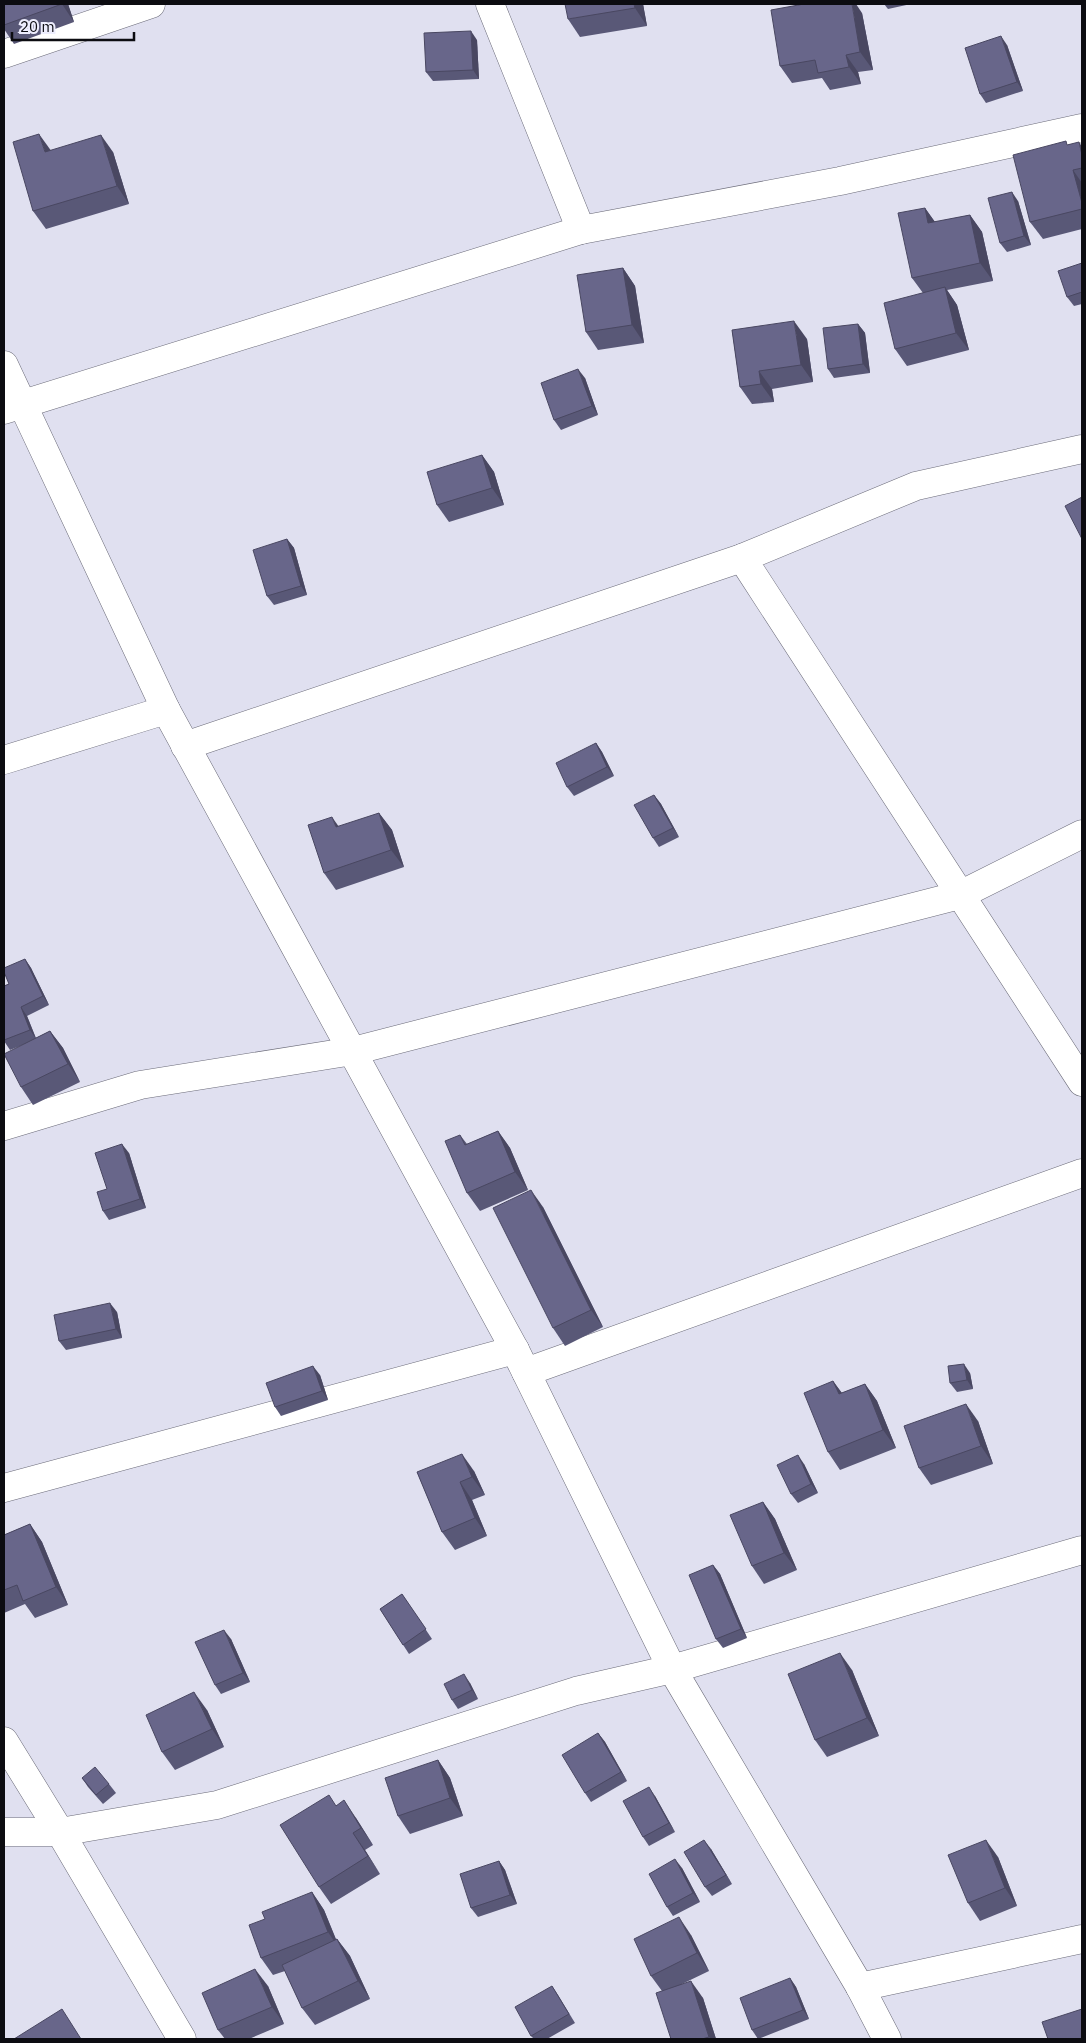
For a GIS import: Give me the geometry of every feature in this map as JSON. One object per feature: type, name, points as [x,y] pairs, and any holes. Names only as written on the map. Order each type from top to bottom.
[{"type":"street","points":[[4,54],[151,4]]},
{"type":"street","points":[[490,4],[581,230]]},
{"type":"street","points":[[13,408],[581,230],[840,181],[1082,128]]},
{"type":"street","points":[[4,366],[13,408],[166,710],[520,1361],[672,1669],[860,1987],[887,2039]]},
{"type":"street","points":[[185,746],[742,558],[916,486],[1082,449]]},
{"type":"street","points":[[742,558],[1082,1082]]},
{"type":"street","points":[[4,760],[166,710]]},
{"type":"street","points":[[4,1126],[140,1085],[353,1051],[960,895],[1082,834]]},
{"type":"street","points":[[4,1488],[520,1361],[1082,1173]]},
{"type":"street","points":[[4,1832],[60,1832],[217,1805],[576,1691],[672,1669],[1082,1550]]},
{"type":"street","points":[[4,1741],[182,2039]]},
{"type":"street","points":[[860,1987],[1082,1939]]},
{"type":"building","points":[[4,4],[62,4],[4,25]]},
{"type":"building","points":[[565,4],[634,4],[635,8],[568,19]]},
{"type":"building","points":[[804,4],[852,4],[860,52],[846,55],[849,67],[818,73],[815,60],[780,66],[771,10]]},
{"type":"building","points":[[471,31],[473,70],[426,72],[424,33]]},
{"type":"building","points":[[1001,36],[1017,82],[980,94],[965,48]]},
{"type":"building","points":[[39,134],[45,152],[101,135],[117,186],[33,211],[13,142]]},
{"type":"building","points":[[1066,141],[1067,145],[1079,142],[1082,168],[1073,170],[1082,209],[1030,222],[1013,155]]},
{"type":"building","points":[[1012,192],[1024,236],[1000,243],[988,198]]},
{"type":"building","points":[[925,208],[928,223],[970,215],[980,263],[912,278],[898,213]]},
{"type":"building","points":[[1082,263],[1082,292],[1067,297],[1058,271]]},
{"type":"building","points":[[623,268],[632,325],[586,332],[577,275]]},
{"type":"building","points":[[945,287],[956,333],[895,349],[884,303]]},
{"type":"building","points":[[794,321],[801,365],[759,371],[761,384],[740,387],[732,330]]},
{"type":"building","points":[[858,324],[863,364],[828,369],[823,328]]},
{"type":"building","points":[[578,369],[592,406],[554,420],[541,383]]},
{"type":"building","points":[[482,455],[492,488],[437,505],[427,472]]},
{"type":"building","points":[[1082,497],[1082,539],[1065,506]]},
{"type":"building","points":[[287,539],[301,586],[267,596],[253,550]]},
{"type":"building","points":[[596,743],[607,767],[567,787],[556,763]]},
{"type":"building","points":[[654,795],[673,828],[653,838],[634,805]]},
{"type":"building","points":[[379,813],[391,850],[324,873],[308,825],[332,817],[336,827]]},
{"type":"building","points":[[25,959],[43,996],[21,1007],[30,1030],[4,1040],[4,986],[9,984],[4,968]]},
{"type":"building","points":[[50,1031],[68,1064],[21,1087],[4,1054]]},
{"type":"building","points":[[498,1131],[515,1172],[467,1193],[445,1141],[460,1135],[465,1145]]},
{"type":"building","points":[[122,1144],[140,1199],[103,1211],[97,1192],[107,1189],[95,1153]]},
{"type":"building","points":[[531,1190],[591,1310],[553,1328],[493,1208]]},
{"type":"building","points":[[110,1303],[116,1329],[59,1341],[54,1315]]},
{"type":"building","points":[[964,1364],[967,1380],[950,1383],[948,1366]]},
{"type":"building","points":[[313,1366],[322,1391],[275,1407],[266,1383]]},
{"type":"building","points":[[833,1381],[839,1394],[865,1384],[883,1430],[828,1452],[804,1393]]},
{"type":"building","points":[[966,1404],[981,1446],[919,1468],[904,1426]]},
{"type":"building","points":[[462,1454],[472,1477],[460,1482],[475,1518],[442,1532],[417,1472]]},
{"type":"building","points":[[798,1455],[811,1484],[791,1494],[777,1465]]},
{"type":"building","points":[[763,1502],[784,1553],[752,1566],[730,1515]]},
{"type":"building","points":[[30,1524],[56,1587],[23,1601],[17,1585],[4,1590],[4,1535]]},
{"type":"building","points":[[713,1565],[741,1629],[716,1639],[689,1575]]},
{"type":"building","points":[[402,1594],[426,1629],[403,1645],[380,1609]]},
{"type":"building","points":[[224,1630],[243,1673],[215,1685],[195,1642]]},
{"type":"building","points":[[840,1653],[867,1718],[815,1740],[788,1674]]},
{"type":"building","points":[[464,1674],[472,1690],[452,1700],[444,1684]]},
{"type":"building","points":[[194,1692],[212,1729],[162,1752],[146,1715]]},
{"type":"building","points":[[598,1733],[621,1772],[585,1793],[562,1755]]},
{"type":"building","points":[[438,1760],[450,1798],[398,1816],[385,1778]]},
{"type":"building","points":[[95,1767],[109,1784],[96,1795],[82,1778]]},
{"type":"building","points":[[649,1787],[669,1823],[643,1837],[623,1801]]},
{"type":"building","points":[[329,1795],[336,1806],[344,1800],[361,1828],[353,1833],[368,1856],[319,1887],[280,1825]]},
{"type":"building","points":[[704,1840],[726,1875],[705,1887],[684,1852]]},
{"type":"building","points":[[986,1840],[1005,1888],[968,1903],[948,1855]]},
{"type":"building","points":[[675,1859],[693,1893],[667,1907],[649,1874]]},
{"type":"building","points":[[499,1861],[510,1895],[471,1908],[460,1874]]},
{"type":"building","points":[[312,1892],[328,1932],[261,1958],[249,1925],[265,1919],[262,1912]]},
{"type":"building","points":[[679,1917],[697,1953],[651,1976],[634,1939]]},
{"type":"building","points":[[337,1939],[358,1981],[302,2008],[282,1965]]},
{"type":"building","points":[[255,1969],[272,2007],[218,2030],[202,1993]]},
{"type":"building","points":[[790,1978],[803,2010],[752,2030],[740,1998]]},
{"type":"building","points":[[691,1981],[709,2037],[702,2039],[671,2039],[656,1993]]},
{"type":"building","points":[[552,1986],[569,2014],[531,2036],[515,2007]]},
{"type":"building","points":[[62,2009],[81,2039],[14,2039]]},
{"type":"building","points":[[1082,2009],[1082,2039],[1048,2039],[1042,2022]]}]
